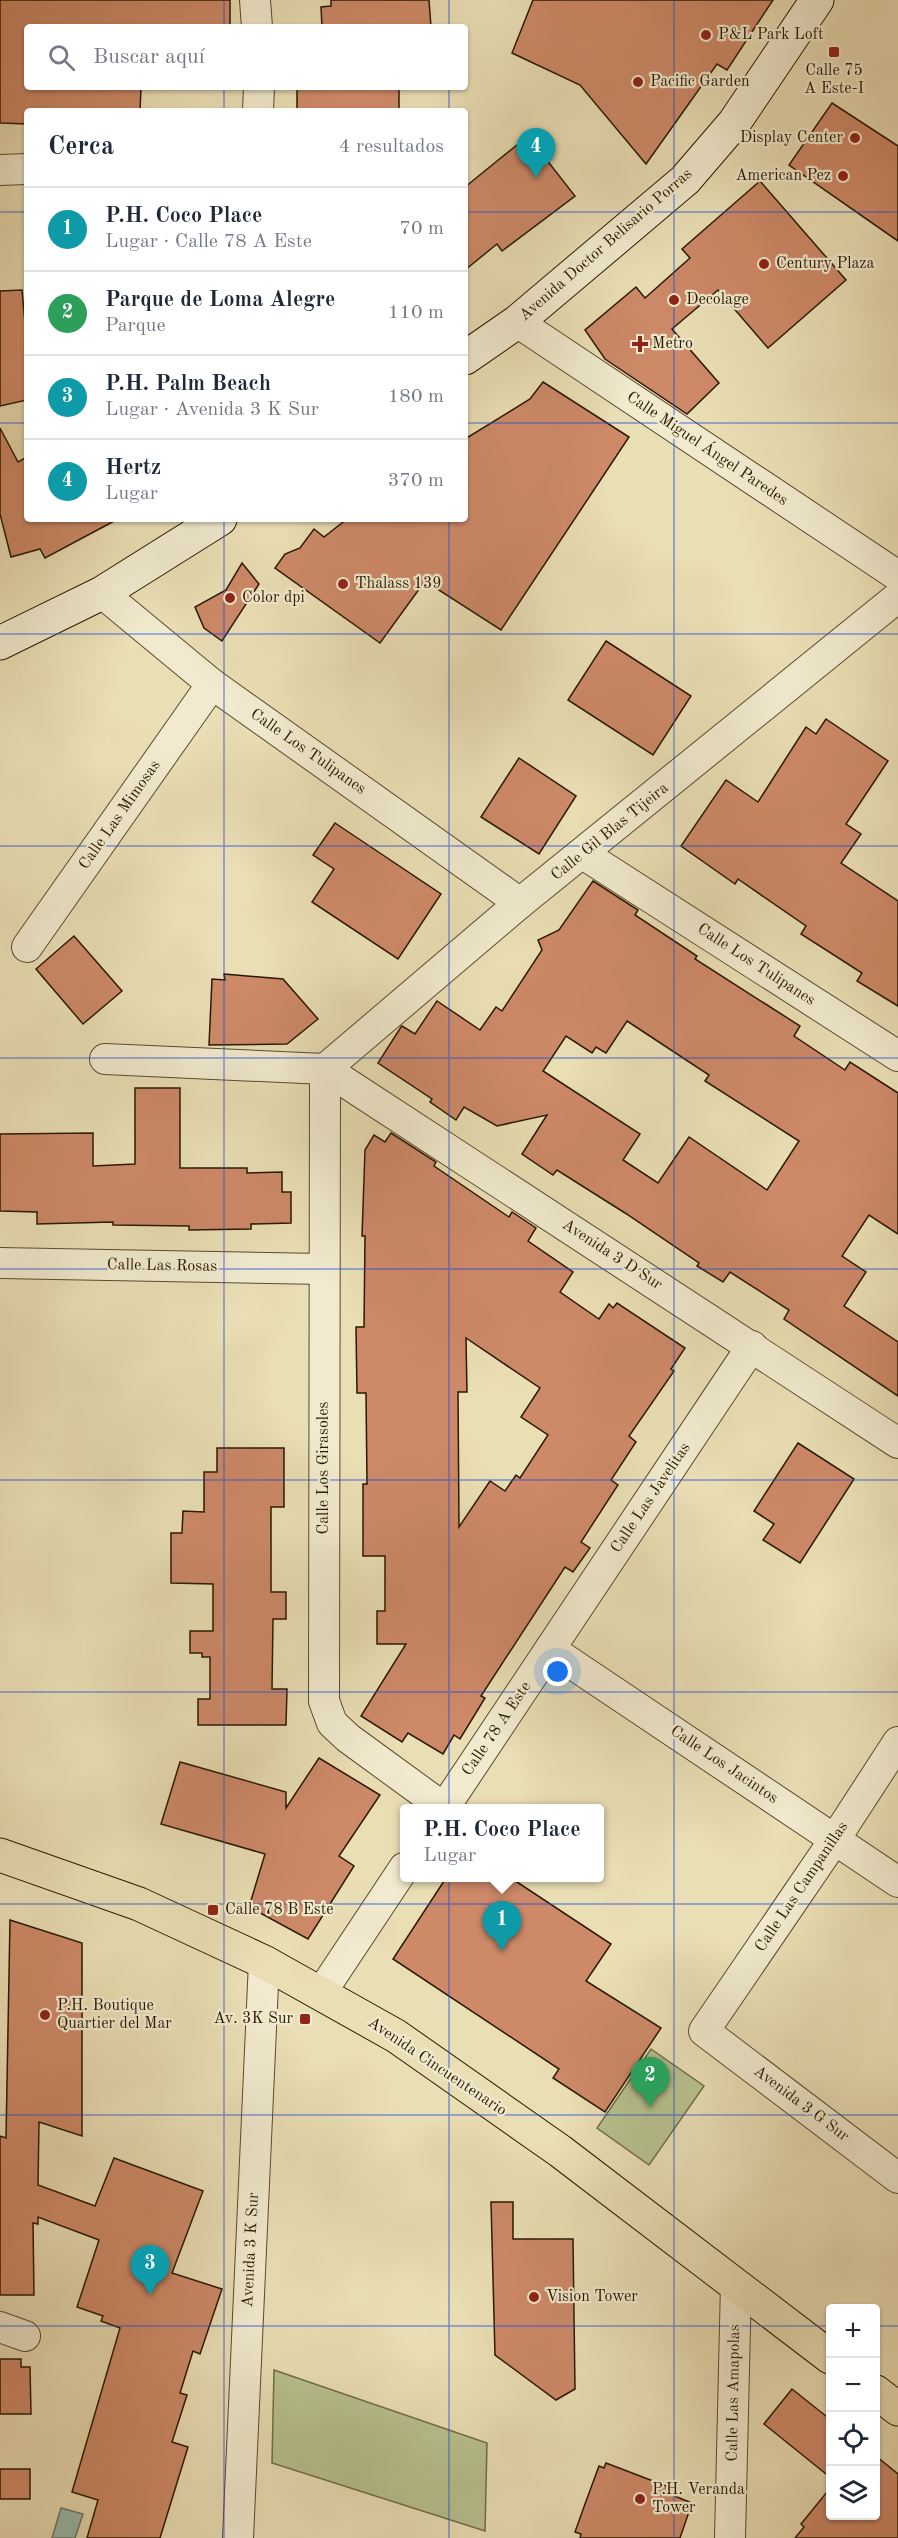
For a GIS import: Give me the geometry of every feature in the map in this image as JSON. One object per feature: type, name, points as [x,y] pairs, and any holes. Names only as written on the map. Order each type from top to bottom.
[{"type":"main road","name":"Avenida Cincuentenario","points":[[0,1855],[140,1904],[264,1962],[415,2049],[560,2151],[826,2353]]},
{"type":"main road","points":[[880,2395],[898,2409]]},
{"type":"street","points":[[255,0],[257,24]]},
{"type":"street","name":"Avenida Doctor Belisario Porras","points":[[468,356],[517,322],[685,180],[734,123],[817,0]]},
{"type":"street","points":[[258,108],[259,90]]},
{"type":"street","points":[[0,170],[24,169]]},
{"type":"street","name":"Calle Miguel Ángel Paredes","points":[[517,322],[898,576]]},
{"type":"street","points":[[0,643],[102,593],[215,522]]},
{"type":"street","name":"Calle Los Tulipanes","points":[[102,593],[212,684],[520,903]]},
{"type":"street","name":"Calle Gil Blas Tijeira","points":[[325,1069],[520,903],[898,597]]},
{"type":"street","name":"Calle Las Mimosas","points":[[27,947],[212,684]]},
{"type":"street","name":"Calle Los Tulipanes","points":[[583,854],[898,1056]]},
{"type":"street","points":[[105,1059],[325,1069]]},
{"type":"street","name":"Calle Los Girasoles","points":[[325,1069],[324,1701],[332,1723],[348,1738],[439,1804]]},
{"type":"street","name":"Avenida 3 D Sur","points":[[325,1069],[898,1443]]},
{"type":"street","name":"Calle Las Rosas","points":[[0,1263],[324,1269]]},
{"type":"street","name":"Calle Las Javelitas","points":[[550,1649],[752,1346]]},
{"type":"street","name":"Calle 78 A Este","points":[[447,1804],[550,1649]]},
{"type":"street","name":"Calle Los Jacintos","points":[[550,1649],[898,1882]]},
{"type":"street","name":"Calle Las Campanillas","points":[[704,2031],[836,1839],[898,1742]]},
{"type":"street","points":[[321,1993],[400,1875]]},
{"type":"street","name":"Avenida 3 K Sur","points":[[237,2538],[264,1962]]},
{"type":"street","name":"Avenida 3 G Sur","points":[[704,2031],[898,2178]]},
{"type":"street","name":"Calle Las Amapolas","points":[[730,2538],[736,2284]]},
{"type":"green space","points":[[651,2049],[704,2086],[649,2165],[597,2128]]},
{"type":"green space","points":[[274,2370],[487,2443],[485,2531],[272,2463]]},
{"type":"water","points":[[61,2508],[83,2514],[75,2538],[52,2538]]},
{"type":"building","points":[[0,0],[230,0],[230,24],[24,24],[24,90],[141,90],[140,108],[24,108],[24,124],[0,123]]},
{"type":"building","points":[[331,0],[429,0],[431,24],[322,24],[321,7],[331,6]]},
{"type":"building","points":[[533,0],[773,0],[727,70],[717,64],[646,164],[580,85],[512,53]]},
{"type":"building","points":[[297,90],[399,90],[399,108],[297,108]]},
{"type":"building","name":"American Pez","points":[[832,103],[898,146],[898,241],[789,165]]},
{"type":"building","points":[[528,136],[575,196],[502,251],[497,244],[468,268],[468,185]]},
{"type":"building","points":[[760,181],[846,280],[768,348],[718,290],[672,329],[719,383],[687,414],[605,359],[585,330],[636,287],[645,298],[690,258],[682,249]]},
{"type":"building","points":[[22,290],[24,401],[0,406],[0,291]]},
{"type":"building","points":[[543,382],[629,437],[501,630],[425,581],[380,643],[275,568],[285,554],[300,548],[314,529],[324,537],[343,522],[468,522],[468,437],[530,399]]},
{"type":"building","points":[[0,428],[18,462],[24,459],[24,522],[112,522],[45,558],[40,549],[11,557],[0,514]]},
{"type":"building","name":"Color dpi","points":[[242,563],[259,584],[222,641],[204,628],[195,607],[226,590]]},
{"type":"building","points":[[606,641],[691,696],[653,755],[568,700]]},
{"type":"building","points":[[826,719],[888,761],[846,824],[861,834],[841,863],[898,901],[898,1006],[857,981],[862,973],[801,934],[806,926],[738,879],[735,884],[681,846],[726,780],[758,802],[806,727],[816,734]]},
{"type":"building","points":[[519,758],[576,796],[539,854],[481,817]]},
{"type":"building","points":[[335,823],[441,894],[398,959],[312,902],[334,869],[313,855]]},
{"type":"building","points":[[593,881],[638,910],[635,915],[697,956],[695,959],[800,1026],[794,1036],[845,1070],[850,1062],[898,1093],[898,1234],[869,1215],[842,1256],[866,1272],[844,1306],[898,1342],[898,1396],[784,1319],[789,1310],[730,1272],[723,1282],[697,1266],[699,1263],[625,1213],[557,1170],[553,1175],[522,1154],[547,1115],[497,1126],[464,1107],[456,1120],[430,1102],[432,1099],[378,1063],[401,1027],[415,1034],[437,1001],[480,1030],[496,1007],[502,1011],[542,950],[538,940],[559,930]],"holes":[[[627,1021],[709,1075],[705,1081],[799,1141],[767,1190],[689,1137],[658,1183],[623,1160],[640,1134],[543,1071],[566,1036],[592,1053],[596,1047],[606,1053]]]},
{"type":"building","points":[[74,936],[122,991],[83,1024],[36,969]]},
{"type":"building","points":[[224,974],[283,979],[318,1019],[287,1044],[209,1045],[212,979],[225,980]]},
{"type":"building","points":[[135,1088],[180,1088],[180,1168],[247,1168],[247,1173],[282,1172],[282,1192],[291,1192],[291,1223],[251,1224],[251,1229],[189,1230],[189,1226],[113,1225],[113,1222],[37,1224],[37,1212],[0,1211],[0,1134],[93,1133],[93,1166],[135,1164]]},
{"type":"building","points":[[391,1133],[436,1162],[434,1166],[509,1217],[512,1212],[536,1228],[528,1241],[573,1272],[560,1292],[599,1319],[609,1304],[613,1308],[617,1303],[685,1348],[671,1369],[674,1371],[629,1436],[636,1442],[611,1480],[618,1485],[581,1542],[590,1548],[573,1572],[565,1567],[481,1696],[485,1698],[460,1739],[454,1735],[443,1754],[408,1733],[402,1742],[361,1716],[406,1644],[377,1644],[377,1611],[385,1611],[385,1556],[363,1556],[363,1484],[367,1484],[366,1393],[357,1393],[356,1327],[364,1327],[365,1236],[362,1236],[365,1150],[374,1135],[385,1142]],"holes":[[[466,1338],[540,1388],[521,1417],[548,1435],[520,1478],[516,1475],[505,1491],[490,1481],[459,1527],[458,1392],[467,1392]]]},
{"type":"building","points":[[798,1443],[854,1479],[800,1563],[763,1540],[774,1524],[754,1511]]},
{"type":"building","points":[[217,1448],[284,1448],[284,1507],[271,1507],[271,1592],[286,1592],[286,1619],[273,1619],[272,1689],[287,1689],[286,1725],[198,1725],[198,1699],[210,1699],[210,1657],[202,1657],[202,1653],[190,1653],[190,1631],[213,1631],[213,1584],[171,1583],[171,1533],[182,1533],[183,1511],[204,1512],[204,1472],[217,1472]]},
{"type":"building","points":[[319,1758],[380,1795],[339,1856],[354,1866],[308,1939],[249,1907],[265,1854],[161,1824],[180,1762],[286,1792],[286,1808]]},
{"type":"building","points":[[443,1882],[517,1882],[611,1944],[586,1981],[661,2028],[605,2112],[553,2078],[559,2069],[393,1959]]},
{"type":"building","points":[[10,1920],[82,1943],[82,2136],[39,2122],[38,2185],[95,2206],[114,2158],[203,2191],[172,2273],[222,2289],[200,2354],[193,2351],[180,2393],[187,2395],[172,2442],[188,2447],[160,2538],[87,2538],[98,2500],[72,2492],[120,2328],[101,2321],[103,2316],[77,2307],[99,2240],[38,2217],[38,2224],[33,2223],[34,2295],[0,2295],[0,2136],[6,2138]]},
{"type":"building","name":"Vision Tower","points":[[491,2202],[513,2202],[513,2239],[573,2239],[575,2389],[556,2400],[495,2355]]},
{"type":"building","points":[[0,2359],[21,2359],[21,2367],[30,2367],[31,2414],[0,2414]]},
{"type":"building","points":[[792,2389],[826,2416],[826,2474],[764,2424]]},
{"type":"building","points":[[880,2459],[898,2474],[898,2538],[795,2538],[804,2527],[801,2524],[826,2493],[826,2520],[880,2520]]},
{"type":"building","name":"P.H. Veranda Tower","points":[[606,2463],[674,2489],[672,2495],[692,2503],[680,2538],[580,2538],[581,2534],[575,2532],[599,2466],[604,2468]]},
{"type":"building","points":[[0,2469],[30,2469],[30,2499],[0,2499]]},
{"type":"place","name":"P&L Park Loft","points":[[706,35]]},
{"type":"place","name":"Calle 75 A Este-I","points":[[834,52]]},
{"type":"place","name":"Pacific Garden","points":[[638,82]]},
{"type":"place","name":"Display Center","points":[[855,138]]},
{"type":"place","name":"American Pez","points":[[843,176]]},
{"type":"place","name":"Hertz","points":[[536,178]]},
{"type":"place","name":"Century Plaza","points":[[764,264]]},
{"type":"place","name":"Decolage","points":[[674,300]]},
{"type":"place","name":"Metro","points":[[640,344]]},
{"type":"place","name":"Thalass 139","points":[[343,584]]},
{"type":"place","name":"Color dpi","points":[[230,598]]},
{"type":"place","name":"Calle 78 B Este","points":[[213,1910]]},
{"type":"place","name":"P.H. Coco Place","points":[[502,1951]]},
{"type":"place","name":"P.H. Boutique Quartier del Mar","points":[[45,2015]]},
{"type":"place","name":"Av. 3K Sur","points":[[305,2019]]},
{"type":"place","name":"Parque de Loma Alegre","points":[[650,2107]]},
{"type":"place","name":"P.H. Palm Beach","points":[[150,2295]]},
{"type":"place","name":"Vision Tower","points":[[534,2297]]},
{"type":"place","name":"P.H. Veranda Tower","points":[[640,2499]]}]
